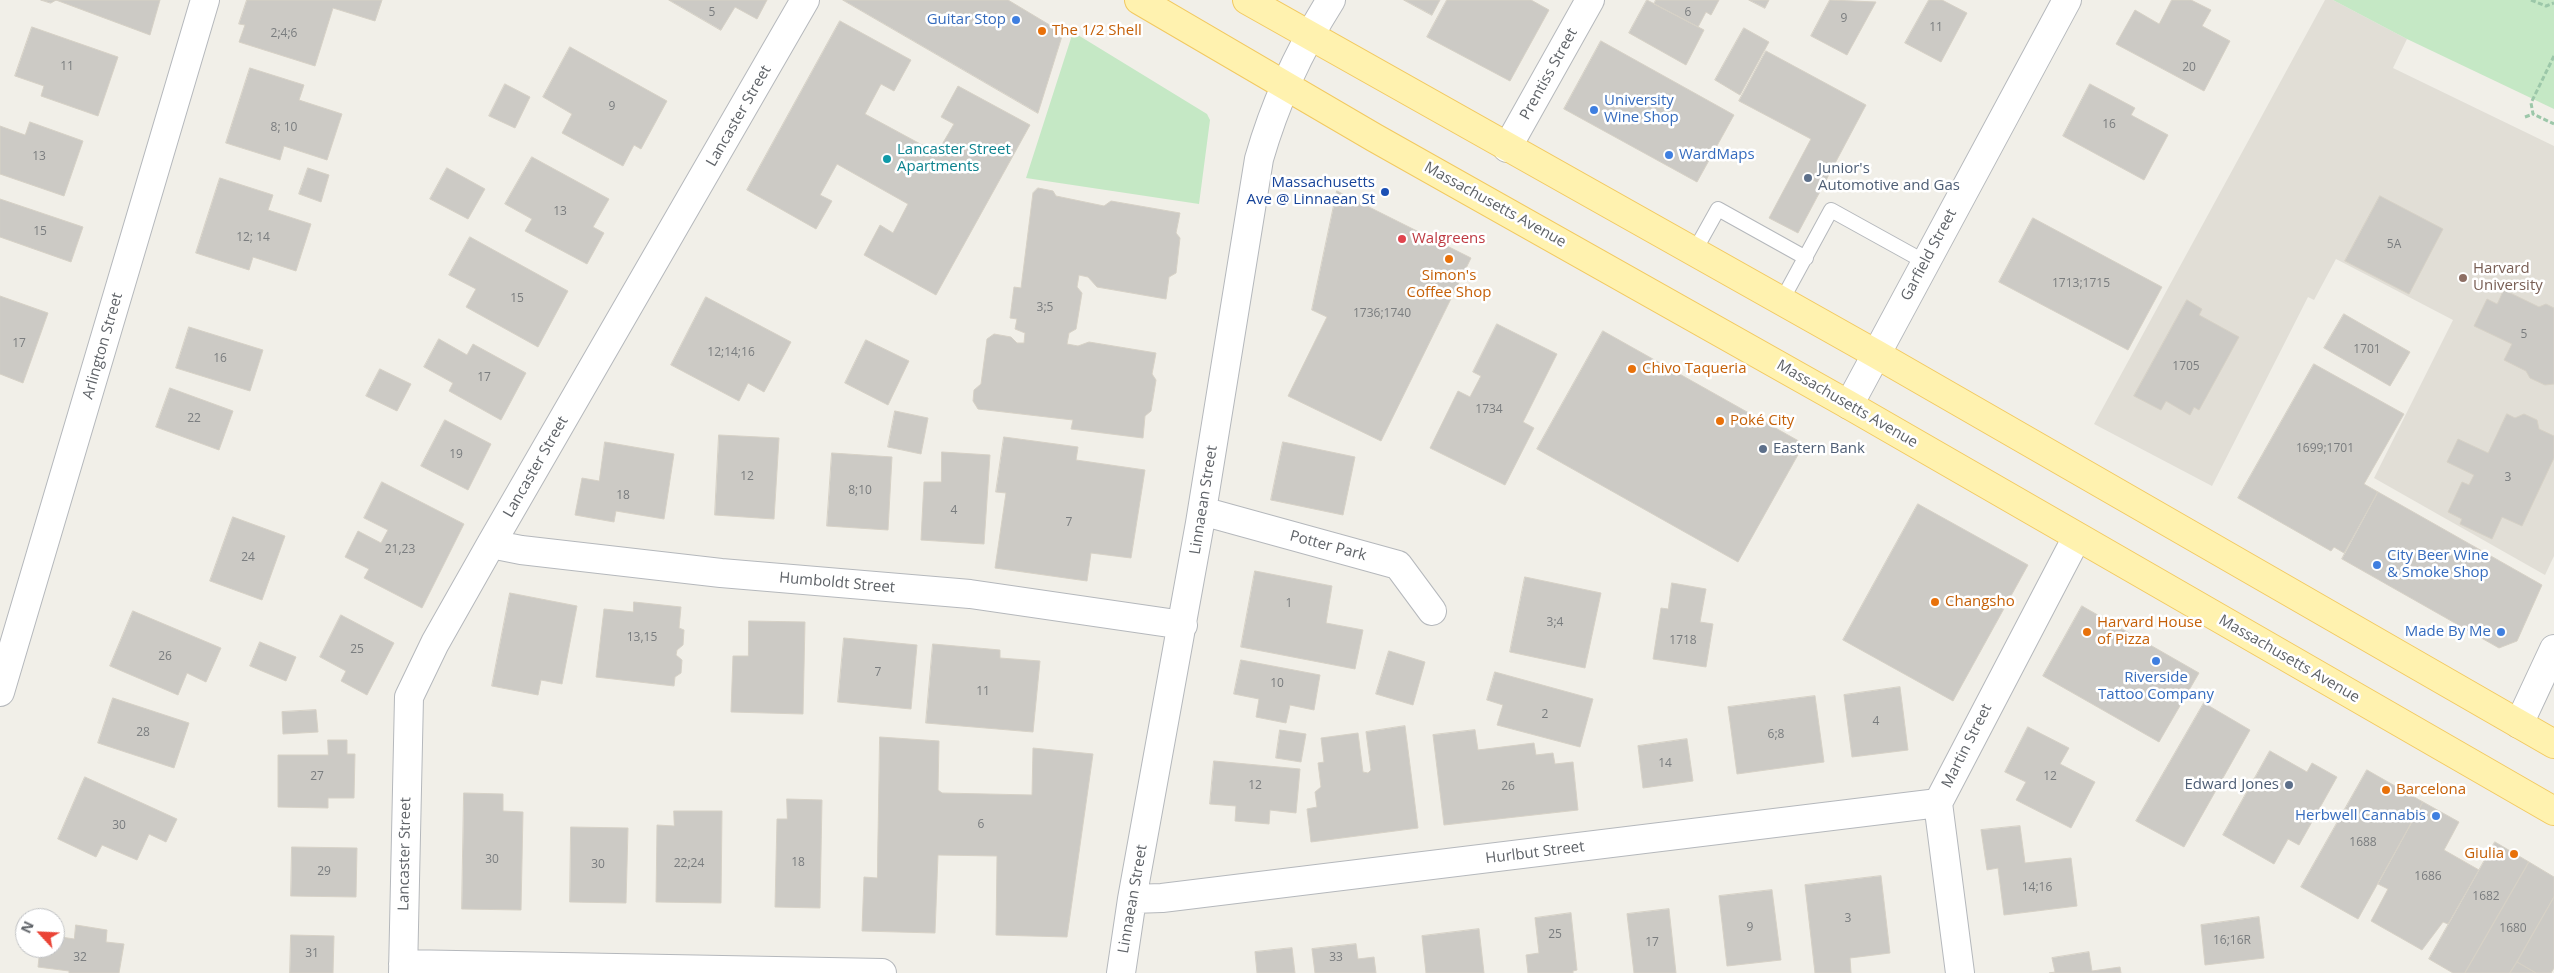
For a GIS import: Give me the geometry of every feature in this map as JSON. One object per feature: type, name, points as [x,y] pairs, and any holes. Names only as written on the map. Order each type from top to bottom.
[{"type":"main road","name":"Massachusetts Avenue","points":[[1139,0],[1849,405],[2554,811]]},
{"type":"main road","points":[[1247,0],[1876,354],[2554,744]]},
{"type":"street","name":"Arlington Street","points":[[0,692],[205,0]]},
{"type":"street","name":"Lancaster Street","points":[[403,968],[409,697],[435,643],[491,544],[805,0]]},
{"type":"street","name":"Linnaean Street","points":[[1120,973],[1202,511],[1259,159],[1266,133],[1286,85],[1309,35],[1332,0]]},
{"type":"street","name":"Prentiss Street","points":[[1508,148],[1590,0]]},
{"type":"street","name":"Garfield Street","points":[[1849,405],[2067,0]]},
{"type":"street","name":"Potter Park","points":[[1202,511],[1398,565],[1432,611]]},
{"type":"street","name":"Martin Street","points":[[1960,973],[1938,803],[2077,537]]},
{"type":"street","name":"Humboldt Street","points":[[491,544],[521,550],[721,573],[970,594],[1182,625]]},
{"type":"street","points":[[2519,724],[2554,650]]},
{"type":"street","name":"Hurlbut Street","points":[[1132,899],[1182,896],[1938,803]]},
{"type":"street","points":[[403,968],[882,973]]},
{"type":"lane","points":[[1694,252],[1718,209],[1806,258]]},
{"type":"lane","points":[[1782,302],[1831,210],[1925,262]]},
{"type":"path","points":[[2531,0],[2546,6],[2554,3]]},
{"type":"path","points":[[2533,114],[2531,103],[2554,56]]},
{"type":"path","points":[[2525,117],[2533,114],[2554,124]]},
{"type":"shaded area","name":"Harvard University","points":[[2325,0],[2333,0],[2407,39],[2393,68],[2554,146],[2554,556],[2545,575],[2374,478],[2453,320],[2336,259],[2314,300],[2308,297],[2212,486],[2094,424]]},
{"type":"green space","points":[[2333,0],[2554,0],[2554,109],[2407,39]]},
{"type":"green space","points":[[1073,32],[1207,114],[1210,120],[1199,204],[1026,178]]},
{"type":"building","points":[[41,0],[56,0],[51,3]]},
{"type":"building","points":[[56,0],[160,0],[150,35]]},
{"type":"building","points":[[247,0],[382,0],[375,21],[333,8],[315,66],[239,42],[245,25],[239,24]]},
{"type":"building","points":[[669,0],[767,0],[757,19],[735,7],[721,30]]},
{"type":"building","points":[[843,0],[1008,0],[1063,33],[1038,113]]},
{"type":"building","points":[[1404,0],[1440,0],[1432,15]]},
{"type":"building","points":[[1447,0],[1531,0],[1549,10],[1510,81],[1427,37]]},
{"type":"building","points":[[1647,0],[1704,30],[1686,65],[1629,33]]},
{"type":"building","points":[[1656,0],[1719,0],[1711,15],[1706,12],[1698,27],[1654,4]]},
{"type":"building","points":[[1749,0],[1769,0],[1765,8]]},
{"type":"building","points":[[1830,0],[1876,2],[1847,55],[1811,36]]},
{"type":"building","points":[[1929,0],[1942,0],[1967,13],[1941,62],[1905,43]]},
{"type":"building","points":[[2172,0],[2191,0],[2211,10],[2202,26],[2230,41],[2204,91],[2116,44],[2135,10],[2159,24]]},
{"type":"building","name":"Lancaster Street Apartments","points":[[840,21],[911,60],[894,91],[881,84],[865,114],[937,153],[954,124],[941,117],[958,86],[1030,125],[936,295],[864,255],[880,225],[893,233],[908,204],[837,164],[820,195],[832,201],[816,229],[747,190]]},
{"type":"building","points":[[32,27],[118,57],[98,116],[41,96],[44,86],[15,76]]},
{"type":"building","points":[[1744,28],[1769,42],[1740,95],[1715,80]]},
{"type":"building","points":[[1601,41],[1734,115],[1697,182],[1564,109]]},
{"type":"building","points":[[570,47],[667,101],[641,149],[634,145],[623,166],[562,133],[572,114],[543,97]]},
{"type":"building","name":"Junior's Automotive and Gas","points":[[1766,51],[1866,105],[1798,233],[1769,218],[1811,139],[1739,101]]},
{"type":"building","points":[[250,68],[304,85],[299,100],[342,114],[327,160],[284,146],[280,160],[226,143]]},
{"type":"building","points":[[505,84],[530,97],[515,128],[489,116]]},
{"type":"building","points":[[2090,84],[2135,108],[2131,115],[2168,135],[2144,180],[2063,136]]},
{"type":"building","points":[[30,122],[83,141],[64,196],[0,174],[0,126],[25,135]]},
{"type":"building","points":[[532,157],[609,199],[593,227],[604,233],[587,264],[525,231],[532,219],[505,204]]},
{"type":"building","points":[[308,168],[329,175],[321,202],[299,194]]},
{"type":"building","points":[[447,168],[485,189],[468,219],[430,199]]},
{"type":"building","points":[[220,178],[273,195],[268,210],[311,224],[296,271],[253,257],[249,270],[196,253]]},
{"type":"building","points":[[1038,188],[1053,191],[1056,196],[1104,206],[1111,201],[1180,213],[1176,233],[1180,238],[1176,273],[1169,277],[1166,299],[1097,287],[1088,277],[1079,275],[1077,287],[1082,293],[1076,329],[1069,333],[1067,344],[1078,346],[1089,342],[1156,353],[1152,374],[1156,380],[1151,411],[1145,416],[1143,438],[1071,429],[1073,420],[978,409],[973,401],[974,390],[981,384],[987,339],[994,334],[1011,337],[1017,343],[1024,343],[1025,333],[1015,329],[1017,319],[1010,318],[1014,287],[1021,288],[1033,193]]},
{"type":"building","points":[[1337,191],[1471,258],[1381,441],[1288,396],[1327,317],[1312,310]]},
{"type":"building","points":[[2380,196],[2443,229],[2409,294],[2345,261]]},
{"type":"building","points":[[0,199],[83,227],[71,262],[0,237]]},
{"type":"building","points":[[2033,218],[2162,287],[2128,350],[1999,282]]},
{"type":"building","points":[[470,237],[568,291],[538,347],[466,307],[476,289],[449,275]]},
{"type":"building","points":[[2504,290],[2539,307],[2546,304],[2554,308],[2554,384],[2545,385],[2530,378],[2526,371],[2504,360],[2512,344],[2474,326],[2487,299],[2497,304]]},
{"type":"building","points":[[0,296],[48,313],[23,383],[0,374]]},
{"type":"building","points":[[706,297],[791,342],[764,392],[748,383],[739,401],[671,365]]},
{"type":"building","points":[[2187,300],[2202,309],[2199,315],[2239,337],[2199,410],[2194,407],[2190,415],[2166,401],[2161,410],[2134,396]]},
{"type":"building","points":[[2344,314],[2410,352],[2390,386],[2324,348]]},
{"type":"building","points":[[1497,324],[1557,354],[1523,422],[1534,428],[1505,485],[1430,448],[1458,391],[1470,397],[1481,376],[1473,372]]},
{"type":"building","points":[[189,327],[263,350],[250,391],[176,368]]},
{"type":"building","points":[[1603,331],[1804,444],[1738,562],[1537,449]]},
{"type":"building","points":[[439,339],[467,355],[473,344],[526,373],[501,420],[449,391],[453,383],[424,367]]},
{"type":"building","points":[[866,340],[909,361],[888,405],[845,383]]},
{"type":"building","points":[[2314,364],[2404,414],[2364,484],[2378,492],[2344,553],[2334,547],[2331,551],[2238,498]]},
{"type":"building","points":[[380,369],[411,384],[397,411],[366,396]]},
{"type":"building","points":[[170,388],[233,411],[219,450],[156,427]]},
{"type":"building","points":[[895,411],[928,418],[921,454],[888,447]]},
{"type":"building","points":[[2507,414],[2515,418],[2524,414],[2537,420],[2539,429],[2554,436],[2554,458],[2522,526],[2502,517],[2492,539],[2460,524],[2462,519],[2448,512],[2462,482],[2469,485],[2474,475],[2447,462],[2458,439],[2488,453]]},
{"type":"building","points":[[445,420],[491,444],[468,490],[421,466]]},
{"type":"building","points":[[719,435],[779,438],[774,519],[715,515]]},
{"type":"building","points":[[1004,437],[1078,447],[1076,460],[1145,470],[1131,558],[1091,553],[1087,581],[995,568],[1006,493],[996,492]]},
{"type":"building","points":[[605,442],[674,454],[664,519],[616,511],[614,522],[575,515],[582,478],[599,481]]},
{"type":"building","points":[[1283,442],[1355,457],[1343,515],[1271,500]]},
{"type":"building","points":[[942,452],[990,455],[984,544],[921,540],[924,482],[941,482]]},
{"type":"building","points":[[832,453],[892,457],[888,530],[827,526]]},
{"type":"building","points":[[382,482],[464,524],[422,608],[364,578],[369,569],[345,557],[358,531],[381,543],[388,530],[364,518]]},
{"type":"building","points":[[2378,492],[2542,585],[2517,641],[2499,648],[2342,559]]},
{"type":"building","name":"Changsho","points":[[1918,504],[2028,565],[1953,701],[1843,640]]},
{"type":"building","points":[[233,517],[285,536],[262,600],[210,581]]},
{"type":"building","points":[[1255,571],[1332,586],[1326,623],[1363,630],[1355,669],[1241,647]]},
{"type":"building","points":[[1525,577],[1601,593],[1585,668],[1510,652]]},
{"type":"building","points":[[1672,583],[1706,589],[1700,622],[1713,624],[1706,667],[1653,659],[1661,608],[1668,609]]},
{"type":"building","points":[[510,593],[577,606],[562,684],[541,680],[538,695],[492,686]]},
{"type":"building","points":[[634,602],[681,607],[679,628],[684,630],[683,645],[677,650],[676,655],[682,660],[681,673],[675,677],[674,686],[596,677],[604,609],[633,612]]},
{"type":"building","points":[[2082,606],[2199,673],[2159,742],[2043,676]]},
{"type":"building","points":[[133,611],[221,648],[206,682],[187,673],[178,695],[110,666]]},
{"type":"building","points":[[341,615],[394,643],[367,695],[341,681],[346,671],[320,657]]},
{"type":"building","points":[[749,621],[805,622],[803,714],[731,712],[733,656],[748,656]]},
{"type":"building","points":[[844,638],[917,645],[911,709],[838,702]]},
{"type":"building","points":[[260,642],[296,657],[286,681],[250,666]]},
{"type":"building","points":[[933,644],[1000,650],[1000,658],[1040,661],[1033,732],[926,723]]},
{"type":"building","points":[[1389,651],[1425,662],[1413,705],[1376,694]]},
{"type":"building","points":[[1241,660],[1320,675],[1314,710],[1290,705],[1286,723],[1256,717],[1259,699],[1234,694]]},
{"type":"building","points":[[1495,672],[1593,699],[1580,747],[1497,725],[1503,705],[1487,700]]},
{"type":"building","points":[[1900,687],[1908,750],[1852,757],[1844,695]]},
{"type":"building","points":[[1815,696],[1824,762],[1737,774],[1728,707]]},
{"type":"building","points":[[113,698],[189,723],[174,768],[98,743]]},
{"type":"building","points":[[2204,703],[2250,730],[2184,847],[2136,821]]},
{"type":"building","points":[[316,710],[318,732],[283,734],[282,712]]},
{"type":"building","points":[[1405,726],[1418,828],[1311,842],[1307,809],[1317,807],[1315,792],[1321,787],[1318,763],[1324,762],[1321,738],[1358,733],[1363,772],[1368,773],[1371,770],[1366,732]]},
{"type":"building","points":[[2028,727],[2069,748],[2060,764],[2095,782],[2071,828],[2016,800],[2026,782],[2005,772]]},
{"type":"building","points":[[1280,730],[1306,734],[1301,762],[1276,758]]},
{"type":"building","points":[[1475,730],[1478,750],[1534,743],[1536,755],[1553,753],[1555,764],[1573,762],[1578,810],[1444,825],[1433,735]]},
{"type":"building","points":[[880,737],[939,741],[938,790],[942,793],[1032,795],[1033,748],[1093,754],[1067,937],[996,935],[997,856],[938,855],[935,933],[862,931],[864,877],[877,878]]},
{"type":"building","points":[[1687,739],[1693,781],[1643,788],[1638,746]]},
{"type":"building","points":[[328,740],[347,740],[347,754],[355,754],[354,798],[328,798],[328,808],[278,807],[278,755],[328,755]]},
{"type":"building","points":[[2270,751],[2307,772],[2312,763],[2337,777],[2299,845],[2288,839],[2274,864],[2223,835]]},
{"type":"building","points":[[1214,761],[1300,769],[1296,813],[1270,810],[1269,824],[1235,821],[1236,806],[1210,804]]},
{"type":"building","points":[[2367,770],[2423,802],[2358,919],[2301,887]]},
{"type":"building","points":[[85,777],[177,819],[166,842],[149,834],[137,860],[102,845],[96,857],[58,839]]},
{"type":"building","points":[[464,793],[503,794],[503,811],[523,812],[521,910],[462,909]]},
{"type":"building","points":[[787,799],[822,800],[820,908],[775,907],[777,819],[787,819]]},
{"type":"building","points":[[2423,802],[2459,822],[2444,850],[2479,870],[2448,924],[2443,922],[2422,950],[2371,921],[2388,889],[2378,884]]},
{"type":"building","points":[[674,811],[722,811],[721,903],[656,902],[657,825],[674,826]]},
{"type":"building","points":[[2020,826],[2025,863],[2071,858],[2077,906],[2004,915],[1998,868],[1987,870],[1981,830]]},
{"type":"building","points":[[571,827],[628,828],[626,903],[570,902]]},
{"type":"building","points":[[2495,842],[2529,862],[2465,973],[2453,973],[2429,959]]},
{"type":"building","points":[[292,847],[357,848],[356,897],[291,896]]},
{"type":"building","points":[[2529,862],[2554,877],[2554,897],[2517,962],[2510,973],[2465,973]]},
{"type":"building","points":[[1881,876],[1890,953],[1850,958],[1851,973],[1815,973],[1805,885]]},
{"type":"building","points":[[1772,890],[1781,960],[1727,966],[1719,896]]},
{"type":"building","points":[[2554,897],[2554,968],[2551,973],[2536,973],[2517,962]]},
{"type":"building","points":[[1669,909],[1676,973],[1634,973],[1627,914]]},
{"type":"building","points":[[1571,913],[1577,970],[1573,971],[1573,973],[1528,973],[1526,955],[1539,953],[1535,918]]},
{"type":"building","points":[[2259,917],[2264,958],[2205,965],[2201,925]]},
{"type":"building","points":[[76,925],[107,930],[106,942],[124,944],[119,973],[69,973],[69,971],[38,967],[39,958],[65,958],[65,938],[74,939]]},
{"type":"building","points":[[1479,929],[1484,973],[1426,973],[1422,936]]},
{"type":"building","points":[[291,935],[334,936],[333,973],[290,973]]},
{"type":"building","points":[[1356,944],[1358,959],[1374,957],[1376,973],[1315,973],[1312,949]]},
{"type":"building","points":[[1292,948],[1295,973],[1257,973],[1255,952]]},
{"type":"building","points":[[2089,952],[2092,971],[2120,967],[2121,973],[2049,973],[2055,972],[2052,958]]},
{"type":"building","points":[[2517,962],[2536,973],[2510,973]]},
{"type":"place","name":"Guitar Stop","points":[[1016,20]]},
{"type":"place","name":"The 1/2 Shell","points":[[1042,31]]},
{"type":"place","name":"University Wine Shop","points":[[1594,110]]},
{"type":"place","name":"WardMaps","points":[[1669,155]]},
{"type":"place","name":"Lancaster Street Apartments","points":[[887,159]]},
{"type":"place","name":"Junior's Automotive and Gas","points":[[1808,178]]},
{"type":"place","name":"Massachusetts Ave @ Linnaean St","points":[[1385,192]]},
{"type":"place","name":"Walgreens","points":[[1402,239]]},
{"type":"place","name":"Simon's Coffee Shop","points":[[1449,259]]},
{"type":"place","name":"Harvard University","points":[[2463,278]]},
{"type":"place","name":"Chivo Taqueria","points":[[1632,369]]},
{"type":"place","name":"Poké City","points":[[1720,421]]},
{"type":"place","name":"Eastern Bank","points":[[1763,449]]},
{"type":"place","name":"City Beer Wine & Smoke Shop","points":[[2377,565]]},
{"type":"place","name":"Changsho","points":[[1935,602]]},
{"type":"place","name":"Harvard House of Pizza","points":[[2087,632]]},
{"type":"place","name":"Made By Me","points":[[2501,632]]},
{"type":"place","name":"Riverside Tattoo Company","points":[[2156,661]]},
{"type":"place","name":"Edward Jones","points":[[2289,785]]},
{"type":"place","name":"Barcelona","points":[[2386,790]]},
{"type":"place","name":"Herbwell Cannabis","points":[[2436,816]]},
{"type":"place","name":"Giulia","points":[[2514,854]]}]
